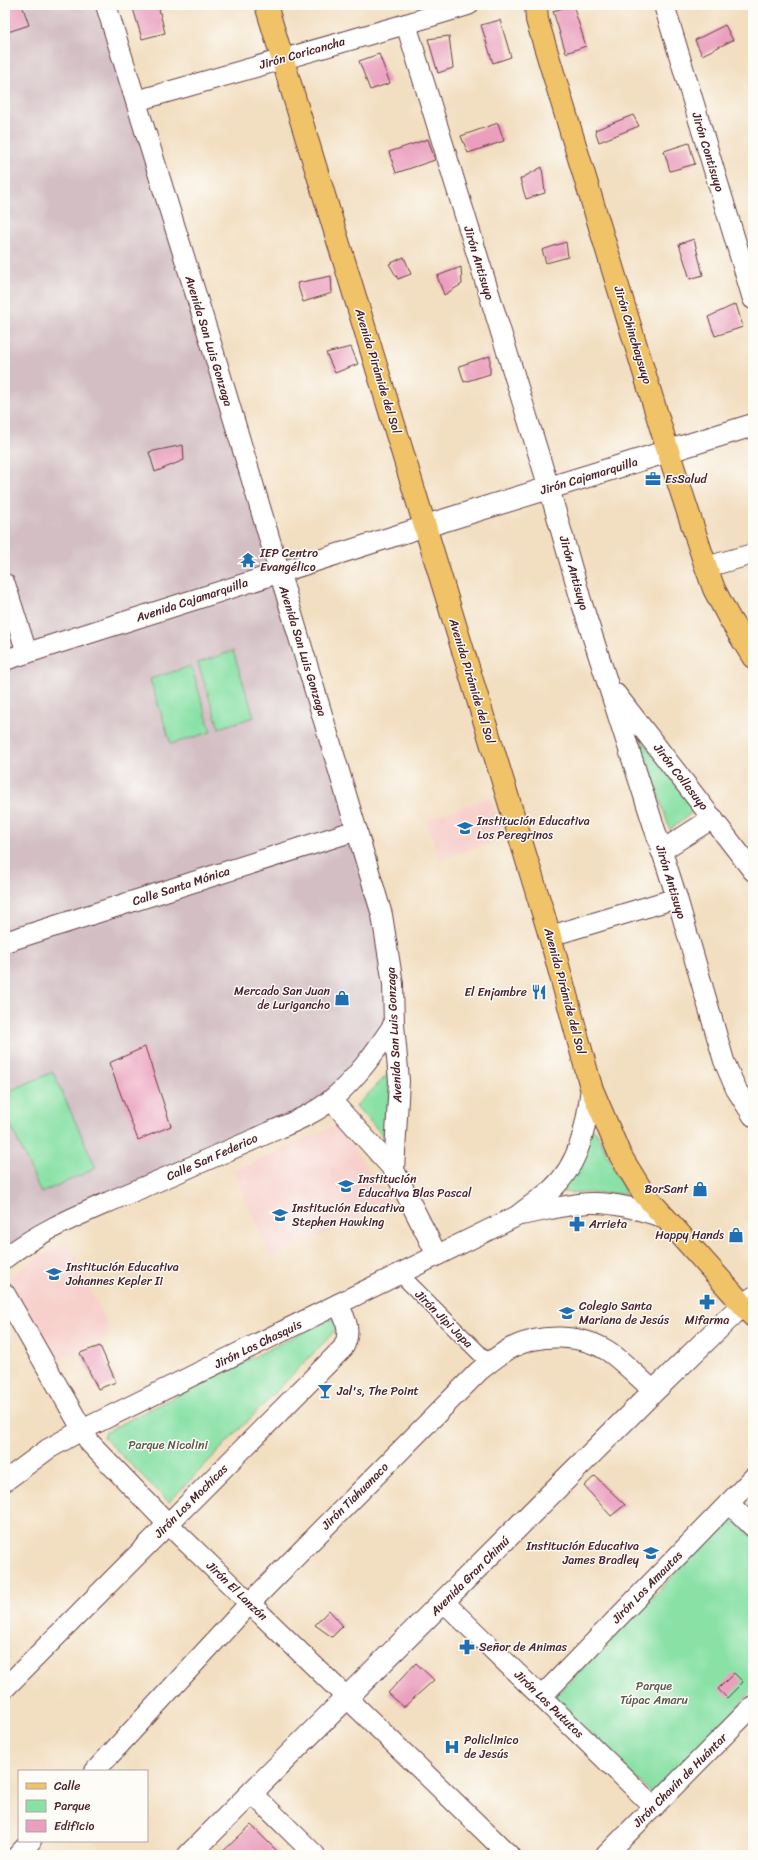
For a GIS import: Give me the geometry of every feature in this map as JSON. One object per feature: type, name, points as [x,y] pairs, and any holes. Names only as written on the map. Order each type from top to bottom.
[{"type":"main road","name":"Avenida Pirámide del Sol","points":[[266,5],[550,936],[591,1087],[620,1155],[644,1194],[663,1217],[750,1307]]},
{"type":"main road","name":"Jirón Chinchaysuyo","points":[[536,5],[537,20],[668,451],[706,567],[714,589],[728,616],[753,656]]},
{"type":"street","name":"Avenida San Luis Gonzaga","points":[[106,5],[280,571],[382,915],[393,984],[394,1024],[399,1081],[394,1170]]},
{"type":"street","name":"Jirón Coricancha","points":[[136,101],[468,5]]},
{"type":"street","name":"Jirón Contisuyo","points":[[664,5],[753,299]]},
{"type":"street","name":"Jirón Antisuyo","points":[[406,24],[549,488],[582,604],[677,898],[724,1061],[736,1089],[753,1116]]},
{"type":"street","name":"Jirón Cajamarquilla","points":[[426,526],[753,425]]},
{"type":"street","name":"Avenida Cajamarquilla","points":[[5,660],[280,571],[426,526]]},
{"type":"street","points":[[706,567],[753,554]]},
{"type":"street","points":[[5,584],[27,653]]},
{"type":"street","name":"Jirón Collasuyo","points":[[608,684],[753,871]]},
{"type":"street","points":[[662,852],[713,818]]},
{"type":"street","name":"Calle Santa Mónica","points":[[5,942],[357,830]]},
{"type":"street","points":[[550,936],[677,898]]},
{"type":"street","name":"Calle San Federico","points":[[5,1258],[20,1246],[52,1226],[236,1147],[304,1116],[331,1100],[356,1076],[394,1024]]},
{"type":"street","name":"Jirón Los Chasquis","points":[[5,1480],[48,1449],[82,1430],[517,1216],[552,1189],[569,1169],[581,1144],[586,1123],[591,1087]]},
{"type":"street","points":[[331,1100],[394,1170],[437,1255]]},
{"type":"street","name":"Jirón Los Chasquis","points":[[517,1216],[592,1203],[636,1209],[663,1217]]},
{"type":"street","name":"Jirón Jipi Japa","points":[[400,1274],[489,1363]]},
{"type":"street","name":"Jirón El Lanzón","points":[[5,1294],[90,1443],[168,1524],[509,1855]]},
{"type":"street","name":"Jirón Los Mochicas","points":[[5,1688],[343,1348],[348,1335],[348,1326],[338,1304]]},
{"type":"street","name":"Avenida Gran Chimú","points":[[189,1855],[654,1391],[750,1307]]},
{"type":"street","name":"Jirón Tiahuanaco","points":[[96,1770],[250,1603],[479,1371],[489,1363],[512,1348],[532,1340],[553,1338],[590,1342],[608,1352],[654,1391]]},
{"type":"street","name":"Jirón Los Amautas","points":[[542,1696],[753,1478]]},
{"type":"street","points":[[729,1503],[753,1527]]},
{"type":"street","name":"Jirón Los Pututos","points":[[444,1602],[654,1807]]},
{"type":"street","name":"Jirón Chavín de Huántar","points":[[606,1855],[753,1706]]},
{"type":"street","points":[[251,1792],[315,1855]]},
{"type":"street","points":[[18,1855],[30,1842]]},
{"type":"shaded area","points":[[5,5],[109,5],[385,908],[389,1020],[327,1110],[20,1249],[5,1261]]},
{"type":"shaded area","name":"Institución Educativa Los Peregrinos","points":[[490,797],[504,837],[440,860],[426,820]]},
{"type":"shaded area","points":[[332,1127],[341,1130],[391,1203],[272,1258],[233,1171]]},
{"type":"shaded area","points":[[69,1243],[111,1334],[54,1363],[5,1281],[37,1258]]},
{"type":"green space","points":[[233,651],[254,717],[219,728],[198,663]]},
{"type":"green space","points":[[191,666],[211,732],[171,744],[150,679]]},
{"type":"green space","points":[[639,736],[695,810],[670,830]]},
{"type":"green space","points":[[53,1072],[96,1168],[41,1193],[5,1112],[5,1093]]},
{"type":"green space","points":[[390,1072],[390,1143],[356,1106]]},
{"type":"green space","points":[[593,1129],[596,1131],[626,1194],[559,1192]]},
{"type":"green space","name":"Parque Nicolini","points":[[334,1319],[338,1325],[333,1333],[169,1502],[103,1437],[105,1432],[327,1320]]},
{"type":"green space","name":"Parque Túpac Amaru","points":[[731,1517],[753,1538],[753,1691],[652,1794],[553,1698]]},
{"type":"building","points":[[5,5],[22,5],[29,25],[5,33]]},
{"type":"building","points":[[132,5],[158,5],[165,33],[142,39]]},
{"type":"building","points":[[573,5],[586,46],[566,53],[553,11]]},
{"type":"building","points":[[500,20],[511,57],[493,63],[481,25]]},
{"type":"building","points":[[725,25],[733,40],[702,55],[695,40]]},
{"type":"building","points":[[449,36],[453,68],[438,73],[428,39]]},
{"type":"building","points":[[379,54],[390,83],[370,90],[359,61]]},
{"type":"building","points":[[633,115],[639,126],[599,142],[595,130]]},
{"type":"building","points":[[498,123],[504,141],[468,153],[461,136]]},
{"type":"building","points":[[428,139],[435,160],[396,173],[389,152]]},
{"type":"building","points":[[689,143],[695,164],[670,171],[664,151]]},
{"type":"building","points":[[542,167],[545,193],[526,199],[520,179]]},
{"type":"building","points":[[694,239],[703,275],[690,279],[679,244]]},
{"type":"building","points":[[566,242],[568,257],[546,263],[542,250]]},
{"type":"building","points":[[404,257],[411,274],[398,279],[389,264]]},
{"type":"building","points":[[461,267],[462,284],[444,295],[437,276]]},
{"type":"building","points":[[331,276],[332,293],[303,302],[297,283]]},
{"type":"building","points":[[736,304],[743,327],[715,336],[708,317]]},
{"type":"building","points":[[351,347],[358,364],[335,373],[326,353]]},
{"type":"building","points":[[490,356],[490,374],[464,382],[459,366]]},
{"type":"building","points":[[183,445],[184,460],[155,472],[149,452]]},
{"type":"building","points":[[145,1047],[171,1126],[138,1140],[109,1063]]},
{"type":"building","points":[[100,1346],[116,1382],[98,1389],[80,1353]]},
{"type":"building","points":[[595,1476],[625,1505],[611,1516],[584,1486]]},
{"type":"building","points":[[329,1610],[343,1626],[332,1637],[315,1625]]},
{"type":"building","points":[[416,1663],[434,1680],[404,1707],[388,1693]]},
{"type":"building","points":[[734,1673],[743,1682],[727,1698],[718,1689]]},
{"type":"building","points":[[251,1825],[281,1855],[219,1855]]},
{"type":"place","name":"EsSalud","points":[[653,479]]},
{"type":"place","name":"IEP Centro Evangélico","points":[[248,560]]},
{"type":"place","name":"Institución Educativa Los Peregrinos","points":[[465,828]]},
{"type":"place","name":"El Enjambre","points":[[539,992]]},
{"type":"place","name":"Mercado San Juan de Lurigancho","points":[[342,998]]},
{"type":"place","name":"Institución Educativa Blas Pascal","points":[[346,1186]]},
{"type":"place","name":"BorSant","points":[[700,1189]]},
{"type":"place","name":"Institución Educativa Stephen Hawking","points":[[280,1215]]},
{"type":"place","name":"Arrieta","points":[[577,1224]]},
{"type":"place","name":"Happy Hands","points":[[736,1235]]},
{"type":"place","name":"Institución Educativa Johannes Kepler Ii","points":[[54,1274]]},
{"type":"place","name":"Mifarma","points":[[707,1302]]},
{"type":"place","name":"Colegio Santa Mariana de Jesús","points":[[567,1313]]},
{"type":"place","name":"Jal's, The Point","points":[[325,1391]]},
{"type":"place","name":"Institución Educativa James Bradley","points":[[651,1553]]},
{"type":"place","name":"Señor de Animas","points":[[467,1647]]},
{"type":"place","name":"Policlinico de Jesús","points":[[452,1747]]}]
